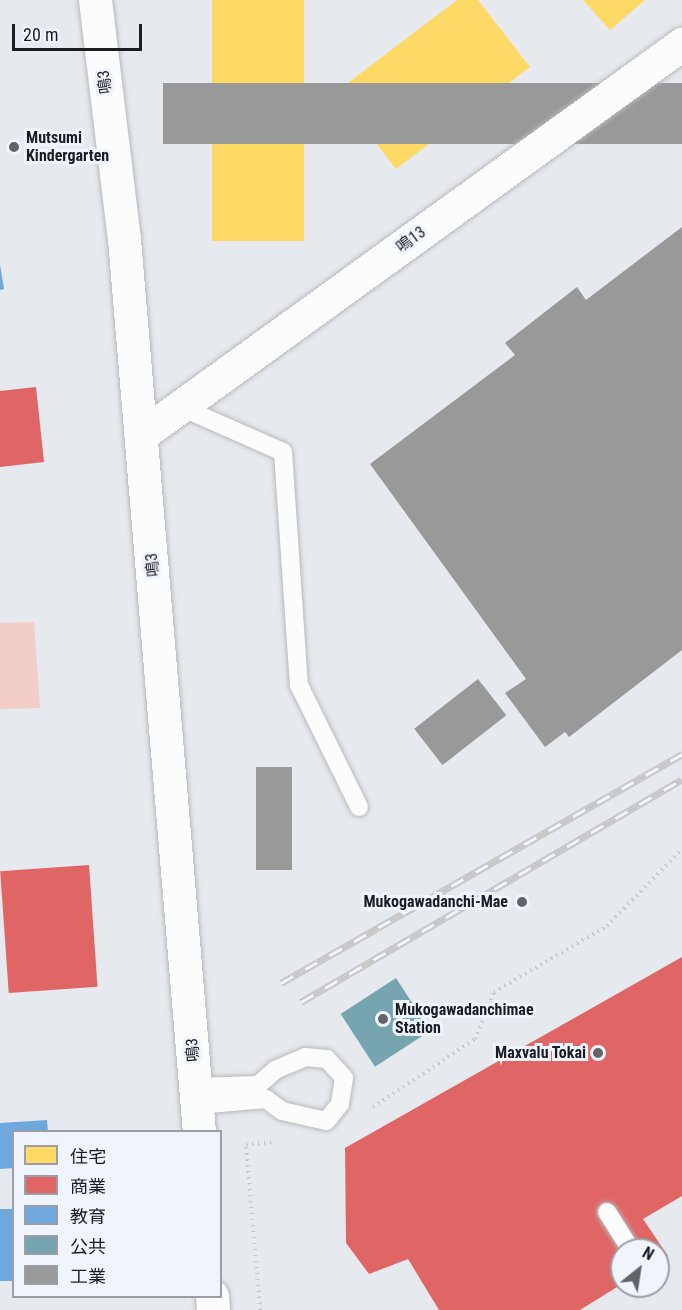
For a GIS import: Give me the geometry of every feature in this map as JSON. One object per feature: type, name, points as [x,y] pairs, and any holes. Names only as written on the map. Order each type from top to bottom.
[{"type":"street","name":"鳴3","points":[[95,0],[141,435],[197,1108]]},
{"type":"street","name":"鳴13","points":[[141,435],[682,44]]},
{"type":"lane","points":[[181,407],[283,452],[299,686],[359,807]]},
{"type":"lane","points":[[306,1057],[327,1059],[344,1078],[340,1104],[326,1121],[282,1111],[266,1099],[197,1108],[258,1085],[275,1070],[306,1057]]},
{"type":"lane","points":[[607,1212],[623,1238]]},
{"type":"path","points":[[368,1109],[475,1039],[494,992],[607,926],[682,849]]},
{"type":"path","points":[[260,1310],[246,1144],[279,1141]]},
{"type":"shaded area","points":[[34,622],[40,708],[0,709],[0,623]]},
{"type":"building: 住宅","points":[[212,0],[304,0],[304,241],[212,241]]},
{"type":"building: 住宅","points":[[457,0],[478,0],[530,67],[396,169],[336,92]]},
{"type":"building: 住宅","points":[[583,0],[645,0],[610,30]]},
{"type":"building: 商業","points":[[36,387],[44,462],[0,467],[0,391]]},
{"type":"building: 商業","points":[[89,865],[98,987],[9,993],[0,871]]},
{"type":"building: 商業","name":"Maxvalu Tokai","points":[[682,957],[682,1196],[643,1219],[656,1238],[610,1238],[610,1291],[580,1310],[439,1310],[408,1259],[369,1274],[346,1243],[345,1148]]},
{"type":"building: 教育","points":[[0,265],[4,289],[0,290]]},
{"type":"building: 教育","points":[[47,1120],[48,1130],[12,1130],[12,1168],[0,1169],[0,1123]]},
{"type":"building: 教育","points":[[0,1209],[12,1209],[12,1281],[0,1281]]},
{"type":"building: 公共","name":"Mukogawadanchimae Station","points":[[396,978],[430,1031],[375,1067],[341,1014]]},
{"type":"building: 工業","points":[[163,83],[682,83],[682,144],[163,144]]},
{"type":"building: 工業","points":[[682,227],[682,650],[569,737],[565,732],[545,747],[505,693],[526,679],[370,464],[515,355],[505,343],[577,287],[586,300]]},
{"type":"building: 工業","points":[[478,679],[506,715],[442,765],[414,729]]},
{"type":"building: 工業","points":[[256,767],[292,767],[292,870],[256,870]]},
{"type":"railway","points":[[281,983],[682,754]]},
{"type":"railway","points":[[301,1002],[682,779]]},
{"type":"place","name":"Mutsumi Kindergarten","points":[[14,147]]},
{"type":"place","name":"Mukogawadanchi-Mae","points":[[522,902]]},
{"type":"place","name":"Mukogawadanchimae Station","points":[[383,1019]]},
{"type":"place","name":"Maxvalu Tokai","points":[[598,1053]]}]
